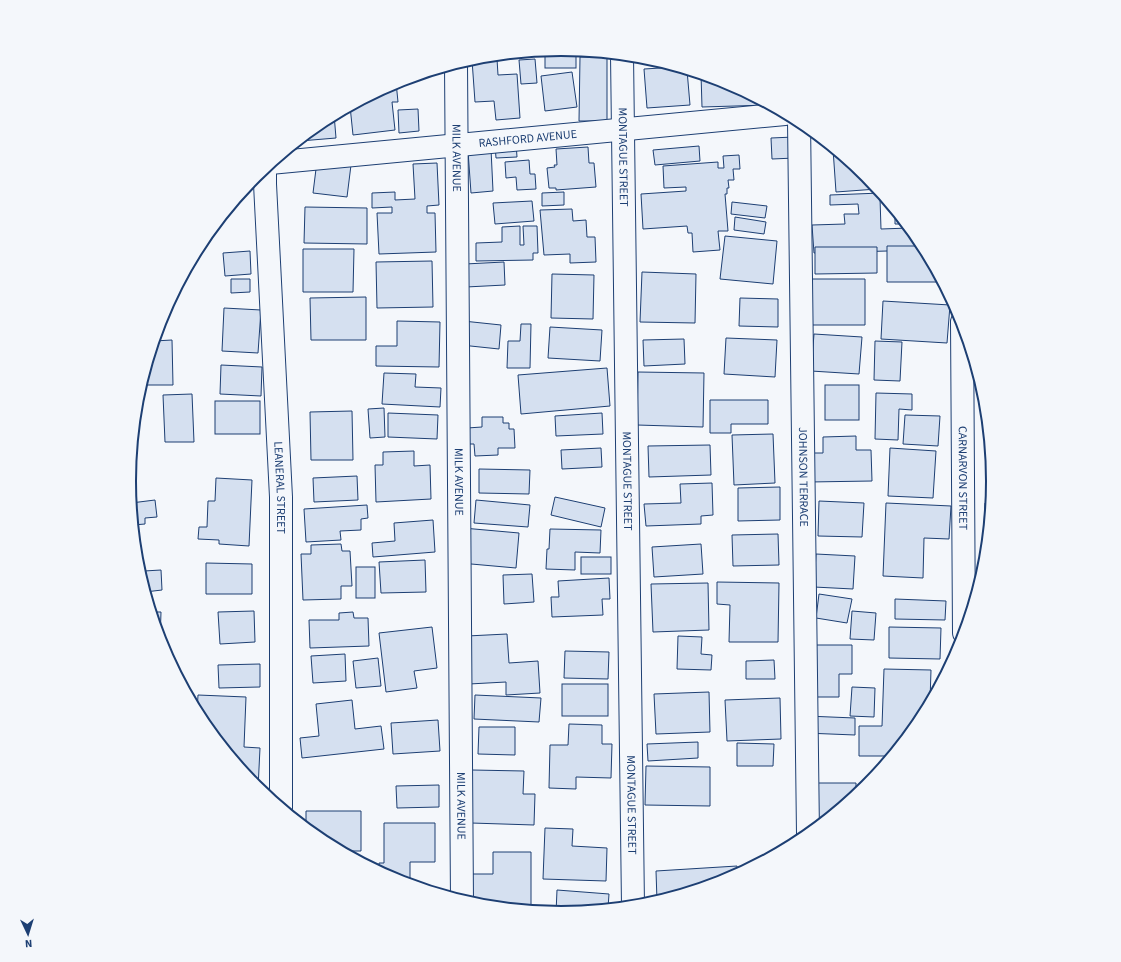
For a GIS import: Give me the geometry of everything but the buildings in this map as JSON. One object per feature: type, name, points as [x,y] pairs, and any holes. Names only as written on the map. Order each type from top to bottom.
[{"type":"street","name":"MONTAGUE STREET","points":[[622,61],[633,899]]},
{"type":"street","name":"MILK AVENUE","points":[[456,69],[462,894]]},
{"type":"street","name":"RASHFORD AVENUE","points":[[279,162],[776,115]]},
{"type":"street","name":"JOHNSON TERRACE","points":[[799,130],[808,826]]},
{"type":"street","name":"LEANERAL STREET","points":[[259,181],[281,497],[281,802]]},
{"type":"street","name":"CARNARVON STREET","points":[[963,344],[973,571],[969,597]]}]
